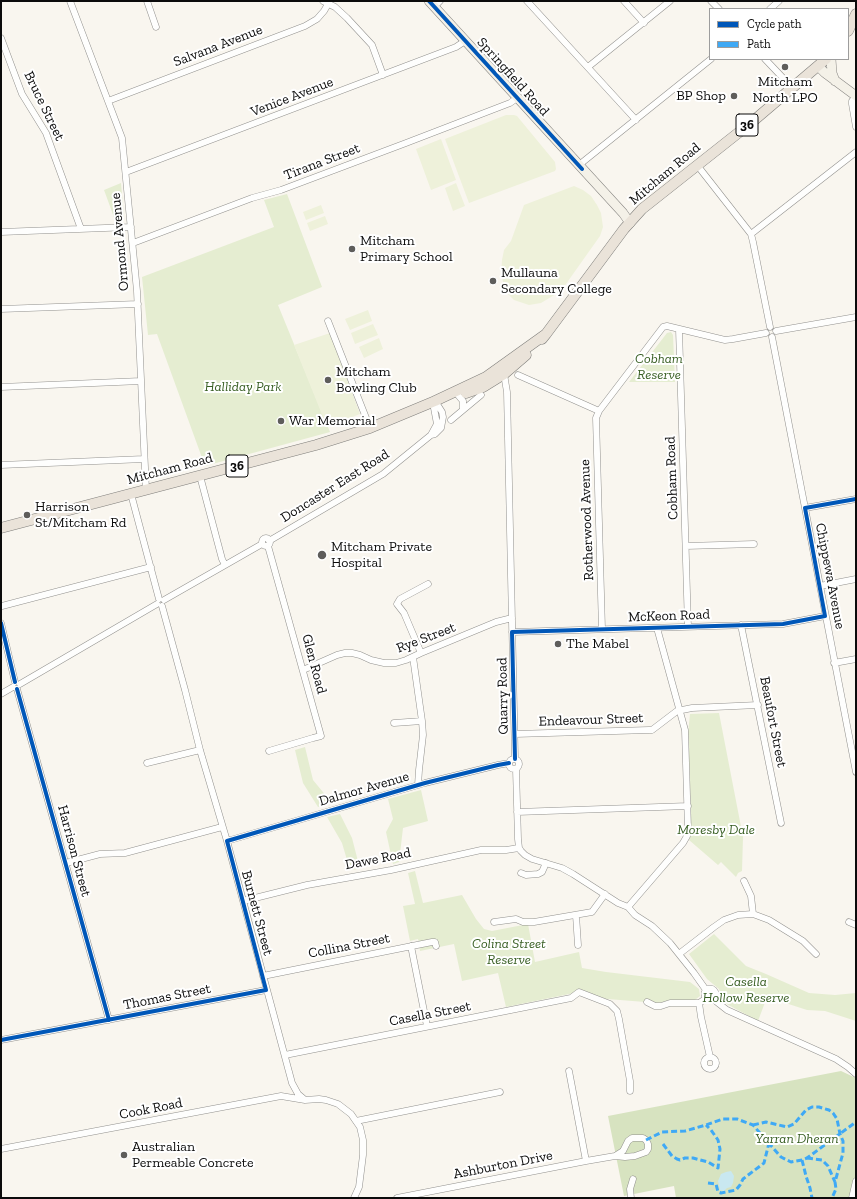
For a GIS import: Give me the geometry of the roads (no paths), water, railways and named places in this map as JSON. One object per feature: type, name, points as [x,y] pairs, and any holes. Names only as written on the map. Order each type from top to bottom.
[{"type":"main road","name":"Springfield Road","points":[[434,3],[465,41],[630,223]]},
{"type":"main road","points":[[849,29],[856,14]]},
{"type":"main road","points":[[832,60],[832,73],[835,81]]},
{"type":"main road","points":[[822,62],[822,71],[856,96]]},
{"type":"main road","name":"Mitcham Road","points":[[435,401],[483,387],[546,334],[642,209],[752,122],[822,62]]},
{"type":"main road","name":"Mitcham Road","points":[[1,528],[316,445],[370,428],[502,371]]},
{"type":"street","name":"Ormond Avenue","points":[[70,1],[122,138],[138,304],[146,490]]},
{"type":"street","points":[[147,1],[156,27]]},
{"type":"street","points":[[527,1],[636,120]]},
{"type":"street","points":[[624,1],[644,23]]},
{"type":"street","points":[[588,67],[670,1]]},
{"type":"street","points":[[771,8],[779,1]]},
{"type":"street","name":"Salvana Avenue","points":[[108,101],[305,26],[317,19],[324,11],[325,2]]},
{"type":"street","points":[[325,2],[335,7],[372,45],[383,75]]},
{"type":"street","name":"Bruce Street","points":[[1,38],[22,94],[46,133],[81,229]]},
{"type":"street","name":"Venice Avenue","points":[[126,172],[456,47],[465,41]]},
{"type":"street","points":[[579,165],[710,60]]},
{"type":"street","points":[[766,60],[783,78],[788,91]]},
{"type":"street","points":[[856,96],[852,100],[852,104],[856,127]]},
{"type":"street","name":"Tirana Street","points":[[133,243],[252,198],[282,190],[399,146],[510,103],[517,98]]},
{"type":"street","points":[[751,234],[856,152]]},
{"type":"street","points":[[697,165],[751,234],[770,327]]},
{"type":"street","points":[[1,232],[130,226]]},
{"type":"street","points":[[1,309],[138,304]]},
{"type":"street","points":[[770,327],[774,328],[776,331],[856,317]]},
{"type":"street","points":[[328,321],[370,428]]},
{"type":"street","points":[[518,375],[599,411],[663,327],[667,326],[725,340],[766,333]]},
{"type":"street","points":[[766,333],[767,328],[770,327]]},
{"type":"street","name":"Cobham Road","points":[[679,329],[688,627]]},
{"type":"street","points":[[766,333],[767,336],[772,337],[775,336],[776,331]]},
{"type":"street","name":"Chippewa Avenue","points":[[772,337],[834,663],[853,742],[856,772]]},
{"type":"street","name":"Quarry Road","points":[[502,371],[507,392],[515,759],[518,760],[519,763],[516,769],[519,848]]},
{"type":"street","points":[[1,387],[141,381]]},
{"type":"street","points":[[458,395],[463,401],[463,409]]},
{"type":"street","points":[[451,420],[481,395]]},
{"type":"street","name":"Doncaster East Road","points":[[1,694],[266,543],[383,474],[441,428],[442,412],[435,401]]},
{"type":"street","name":"Rotherwood Avenue","points":[[599,411],[596,418],[602,629]]},
{"type":"street","points":[[1,465],[144,459]]},
{"type":"street","points":[[200,476],[222,559],[225,565]]},
{"type":"street","name":"Burnett Street","points":[[131,494],[292,1083],[298,1094],[305,1100]]},
{"type":"street","points":[[805,508],[856,499]]},
{"type":"street","name":"Glen Road","points":[[266,543],[322,736],[269,751]]},
{"type":"street","points":[[686,546],[754,544]]},
{"type":"street","points":[[1,608],[151,567]]},
{"type":"street","points":[[820,586],[856,579]]},
{"type":"street","points":[[421,653],[404,613],[397,604],[400,599],[428,584]]},
{"type":"street","name":"McKeon Road","points":[[512,632],[783,624],[825,616]]},
{"type":"street","name":"Rye Street","points":[[303,670],[345,653],[360,655],[371,660],[384,663],[396,663],[496,622],[512,618]]},
{"type":"street","name":"Harrison Street","points":[[1,624],[109,1020]]},
{"type":"street","name":"Beaufort Street","points":[[741,625],[781,823]]},
{"type":"street","points":[[628,907],[683,843],[688,829],[685,730],[657,628]]},
{"type":"street","points":[[413,657],[423,735],[418,785]]},
{"type":"street","points":[[834,663],[856,659]]},
{"type":"street","name":"Endeavour Street","points":[[515,734],[652,730],[672,713],[692,708],[758,705]]},
{"type":"street","points":[[394,723],[422,721]]},
{"type":"street","points":[[148,763],[200,750]]},
{"type":"street","points":[[515,759],[512,759],[509,763],[511,768],[516,769]]},
{"type":"street","name":"Dalmor Avenue","points":[[226,841],[418,785],[509,763]]},
{"type":"street","points":[[517,812],[688,806]]},
{"type":"street","points":[[66,863],[100,854],[125,853],[222,827]]},
{"type":"street","points":[[519,848],[524,855],[532,859],[573,874],[618,903],[628,907],[635,915],[660,932],[694,973],[706,990],[705,995],[726,1010],[836,1060],[856,1074]]},
{"type":"street","name":"Dawe Road","points":[[243,901],[307,885],[391,870],[481,850],[506,850],[519,848]]},
{"type":"street","points":[[521,873],[526,875],[538,874],[542,872],[546,863]]},
{"type":"street","points":[[744,881],[751,896],[753,914]]},
{"type":"street","points":[[494,922],[516,918],[523,922],[534,922],[576,916],[592,912],[605,894]]},
{"type":"street","points":[[679,954],[714,926],[724,920],[738,915],[753,914],[769,920],[803,941],[816,954]]},
{"type":"street","points":[[576,916],[578,945]]},
{"type":"street","points":[[849,922],[856,925]]},
{"type":"street","name":"Collina Street","points":[[263,976],[434,942],[436,946]]},
{"type":"street","points":[[411,946],[427,1026]]},
{"type":"street","points":[[647,1002],[655,1006],[661,1006],[670,1002],[699,1003],[715,996],[714,991],[711,989],[706,990]]},
{"type":"street","name":"Thomas Street","points":[[1,1040],[266,990]]},
{"type":"street","name":"Casella Street","points":[[285,1055],[571,998],[579,992],[610,1004],[617,1011],[630,1081],[630,1091]]},
{"type":"street","points":[[699,1003],[710,1057]]},
{"type":"street","points":[[569,1071],[586,1162]]},
{"type":"street","points":[[287,1097],[292,1083]]},
{"type":"street","points":[[354,1198],[360,1187],[363,1155],[363,1140],[360,1127],[356,1121],[500,1092]]},
{"type":"street","name":"Cook Road","points":[[1,1150],[281,1096],[305,1100],[326,1100],[338,1104],[356,1121]]},
{"type":"street","name":"Ashburton Drive","points":[[397,1198],[615,1156],[624,1157],[641,1154],[647,1150],[648,1144],[643,1138],[632,1138],[628,1141],[623,1151],[615,1156]]},
{"type":"street","points":[[631,1198],[630,1189],[633,1179]]},
{"type":"street","points":[[852,1198],[856,1181]]},
{"type":"water","points":[[731,1171],[734,1176],[731,1187],[724,1191],[720,1190],[718,1181],[721,1174]]},
{"type":"place","name":"Mitcham North LPO","points":[[785,67]]},
{"type":"place","name":"BP Shop","points":[[734,96]]},
{"type":"place","name":"Mitcham Primary School","points":[[352,249]]},
{"type":"place","name":"Mullauna Secondary College","points":[[493,281]]},
{"type":"place","name":"Mitcham Bowling Club","points":[[328,380]]},
{"type":"place","name":"War Memorial","points":[[281,421]]},
{"type":"place","name":"Harrison St/Mitcham Rd","points":[[27,515]]},
{"type":"place","name":"Mitcham Private Hospital","points":[[322,555]]},
{"type":"place","name":"The Mabel","points":[[558,644]]},
{"type":"place","name":"Australian Permeable Concrete","points":[[124,1155]]},
{"type":"park label","name":"Cobham Reserve","points":[[659,368]]},
{"type":"park label","name":"Halliday Park","points":[[243,387]]},
{"type":"park label","name":"Moresby Dale","points":[[716,830]]},
{"type":"park label","name":"Colina Street Reserve","points":[[509,952]]},
{"type":"park label","name":"Casella Hollow Reserve","points":[[746,990]]},
{"type":"park label","name":"Yarran Dheran","points":[[797,1139]]}]
